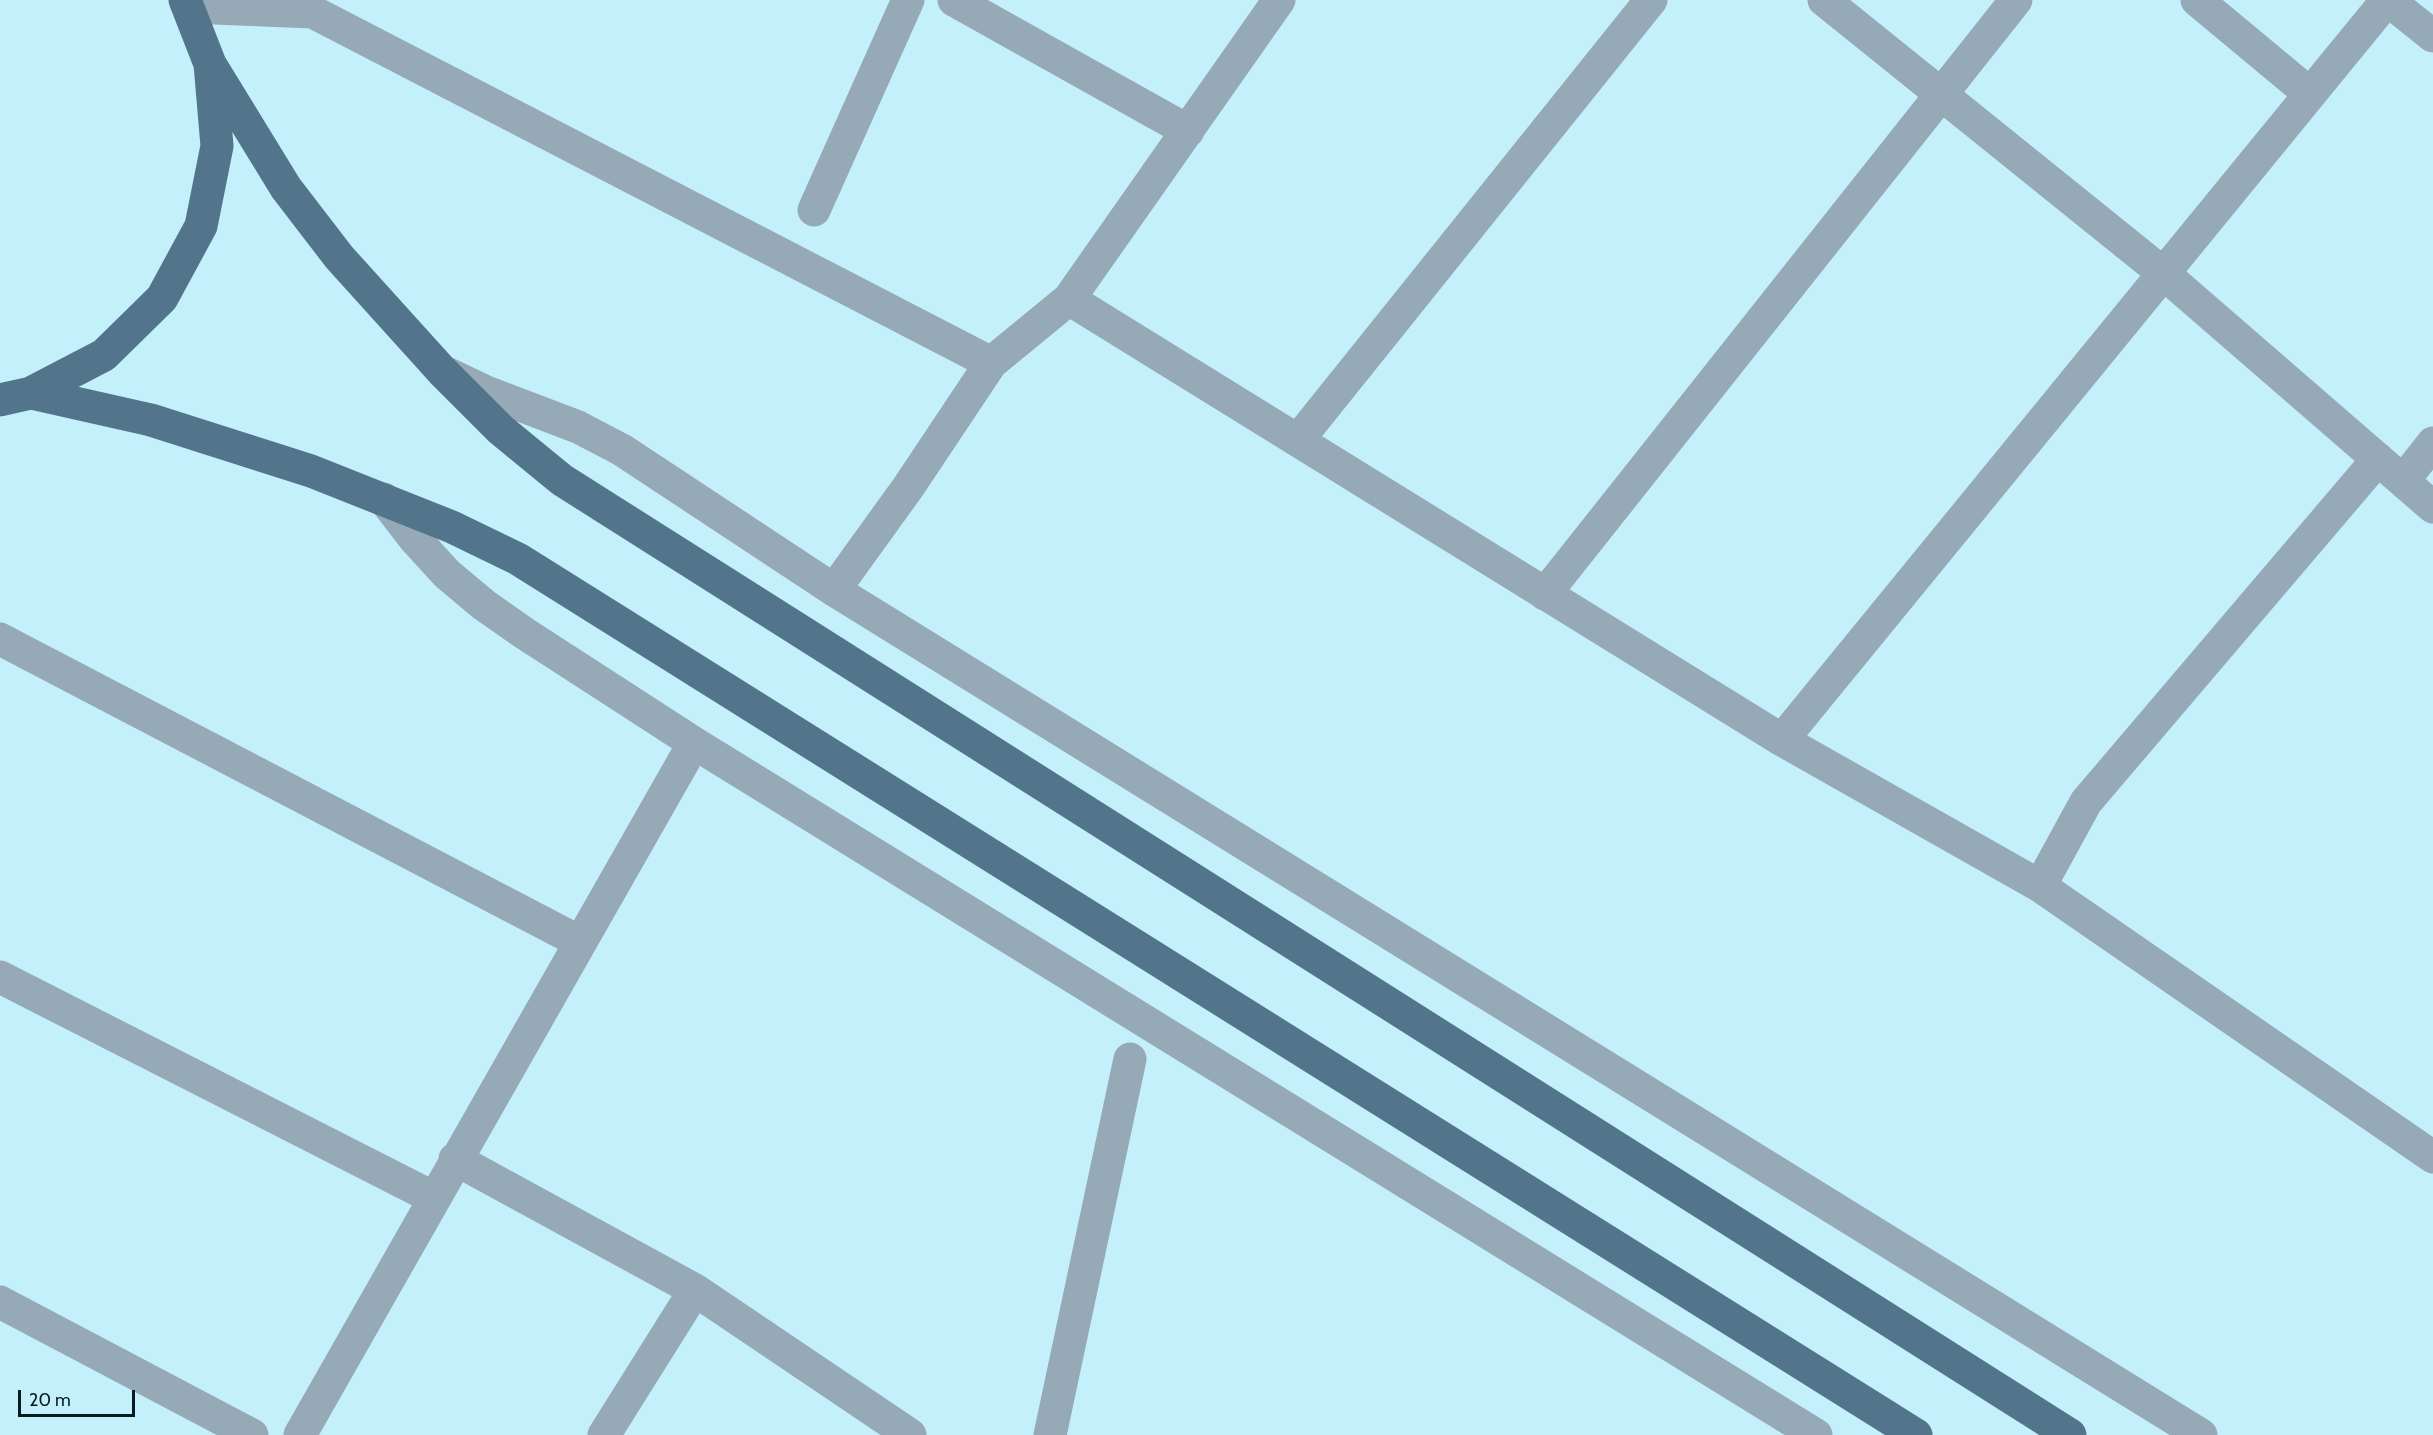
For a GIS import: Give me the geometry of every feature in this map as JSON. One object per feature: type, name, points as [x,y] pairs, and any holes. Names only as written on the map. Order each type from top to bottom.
[{"type":"main road","points":[[187,4],[210,64],[293,197],[339,257],[442,371],[501,430],[562,480],[2070,1435]]},
{"type":"main road","points":[[0,400],[32,393],[104,355],[162,298],[201,226],[217,146],[210,64]]},
{"type":"main road","points":[[32,393],[150,420],[311,471],[452,527],[518,559],[1917,1435]]},
{"type":"street","points":[[814,210],[908,0]]},
{"type":"street","points":[[954,0],[1188,131]]},
{"type":"street","points":[[834,590],[909,486],[991,363],[1069,299],[1279,0]]},
{"type":"street","points":[[1298,441],[1651,0]]},
{"type":"street","points":[[1824,0],[2163,273],[2433,507]]},
{"type":"street","points":[[1545,594],[1939,94],[2016,0]]},
{"type":"street","points":[[2197,0],[2310,94]]},
{"type":"street","points":[[1782,740],[2387,0],[2433,36]]},
{"type":"street","points":[[187,4],[314,12],[991,363]]},
{"type":"street","points":[[1069,299],[1782,740],[2040,886],[2433,1157]]},
{"type":"street","points":[[442,371],[486,392],[578,427],[622,450],[834,590],[2201,1435]]},
{"type":"street","points":[[2403,481],[2433,443]]},
{"type":"street","points":[[2040,886],[2086,802],[2378,459]]},
{"type":"street","points":[[384,499],[427,552],[484,605],[694,743],[1816,1435]]},
{"type":"street","points":[[0,639],[580,942]]},
{"type":"street","points":[[300,1435],[694,743]]},
{"type":"street","points":[[0,977],[434,1198]]},
{"type":"street","points":[[1050,1435],[1130,1059]]},
{"type":"street","points":[[456,1159],[695,1290],[910,1435]]},
{"type":"street","points":[[604,1435],[695,1290]]},
{"type":"street","points":[[0,1302],[252,1435]]}]
